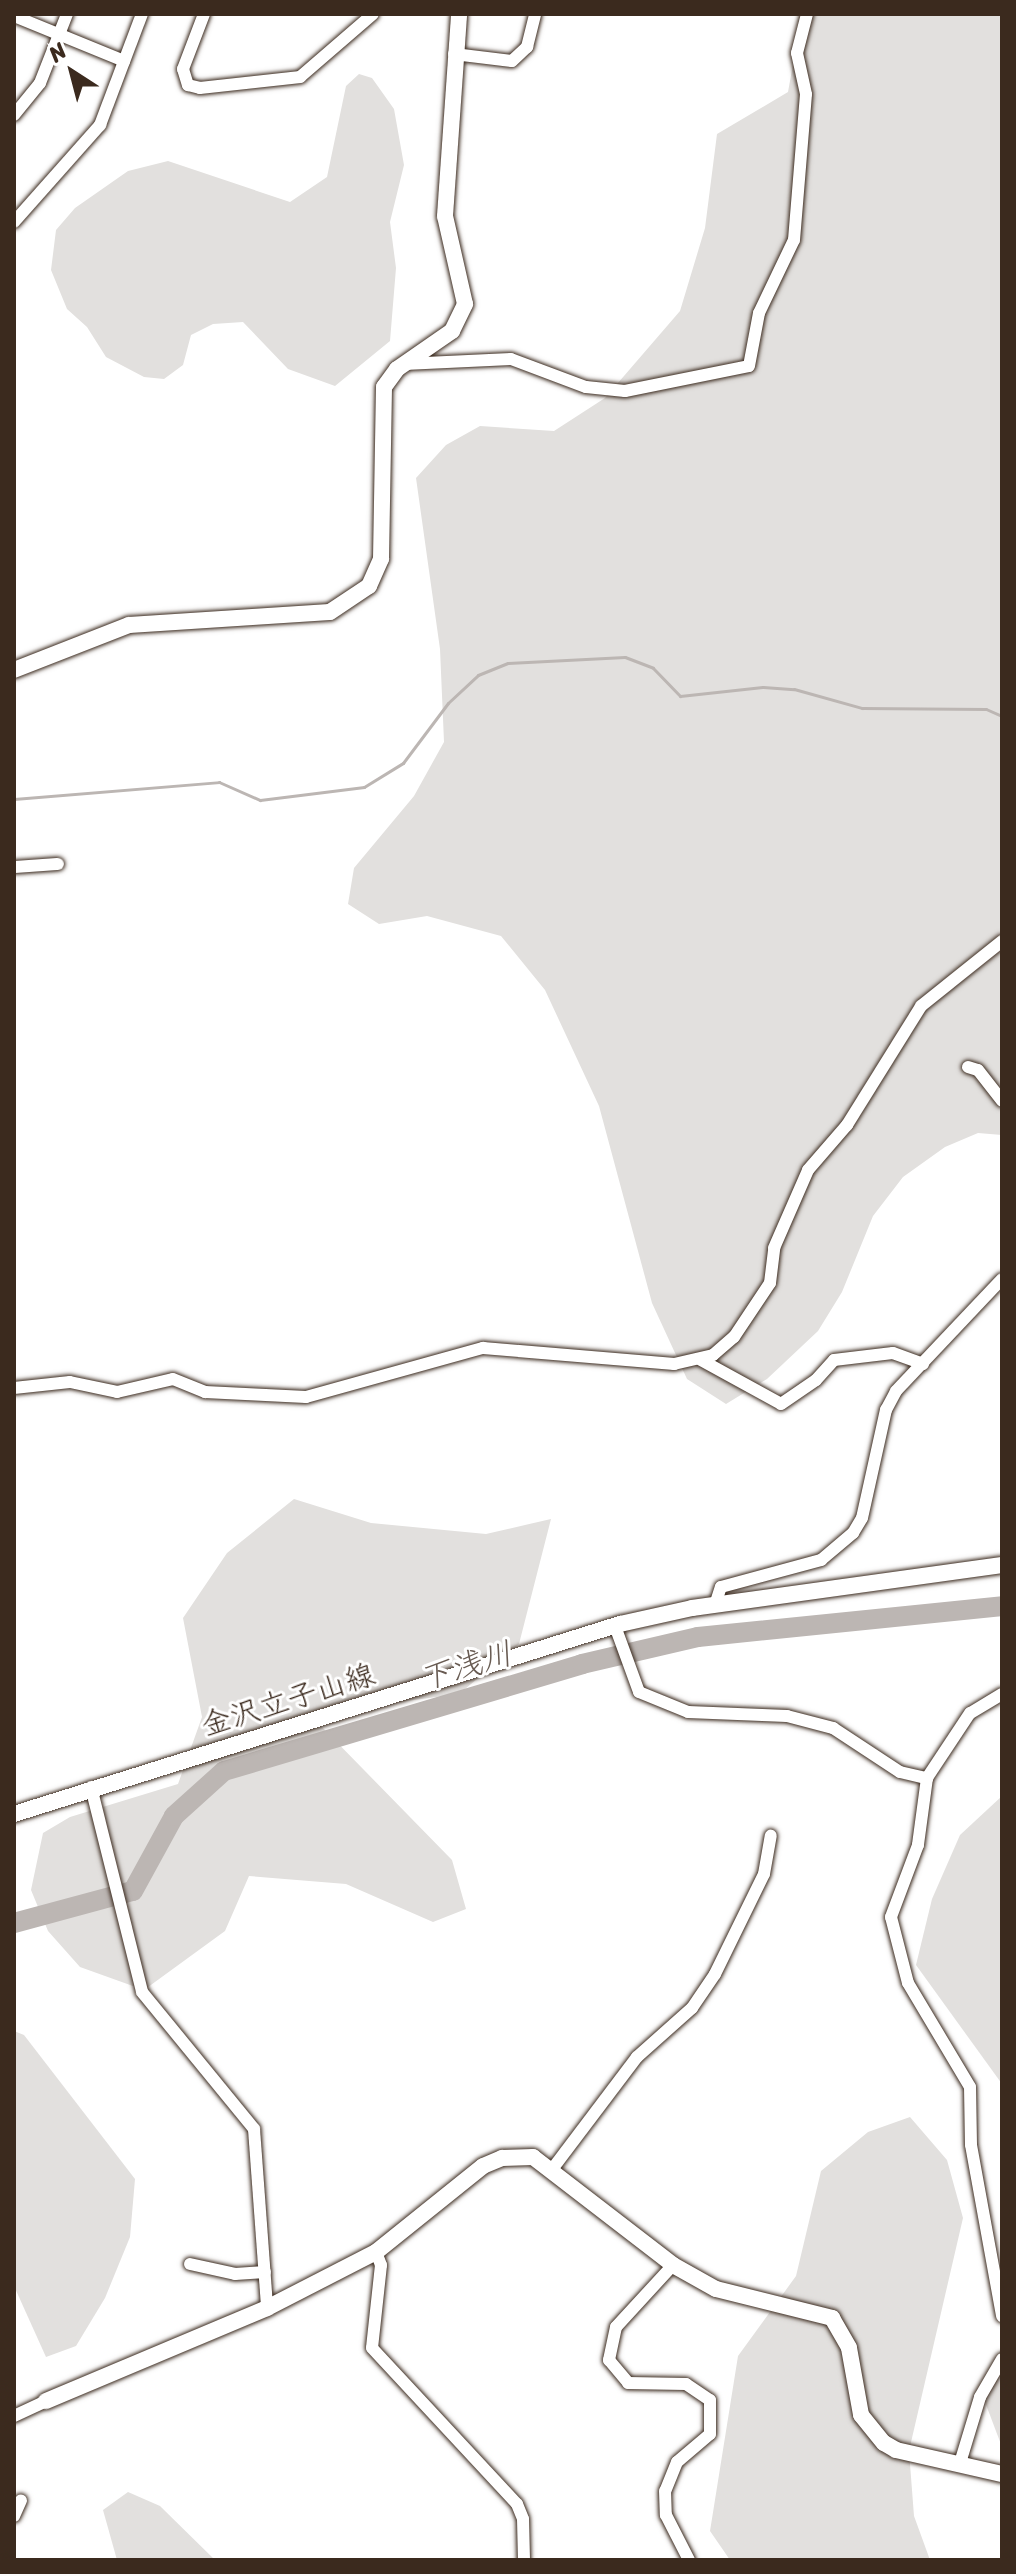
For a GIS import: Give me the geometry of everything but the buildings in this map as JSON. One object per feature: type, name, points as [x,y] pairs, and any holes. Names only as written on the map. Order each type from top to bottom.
[{"type":"street","points":[[14,115],[40,83],[67,14]]},
{"type":"street","points":[[14,222],[100,125],[142,14]]},
{"type":"street","points":[[204,14],[183,69],[188,85],[200,88],[294,79],[373,14]]},
{"type":"street","points":[[14,670],[129,625],[330,612],[358,596],[381,559],[386,446],[381,397],[387,380],[404,364],[452,331],[465,304],[445,216],[459,14]]},
{"type":"street","points":[[454,54],[512,61],[527,47],[535,14]]},
{"type":"street","points":[[404,364],[511,359],[586,387],[625,391],[749,366],[759,313],[794,240],[806,94],[797,53],[807,14]]},
{"type":"street","points":[[14,16],[124,61]]},
{"type":"street","points":[[14,867],[58,864]]},
{"type":"street","points":[[14,1388],[70,1382],[117,1392],[173,1379],[205,1392],[306,1397],[483,1348],[650,1363],[701,1360],[734,1337],[752,1314],[770,1283],[774,1248],[808,1170],[847,1125],[921,1006],[1002,941]]},
{"type":"street","points":[[968,1067],[978,1070],[1002,1101]]},
{"type":"street","points":[[715,1605],[721,1587],[821,1560],[853,1533],[862,1518],[886,1410],[896,1391],[1002,1279]]},
{"type":"street","points":[[701,1360],[781,1404],[816,1380],[834,1360],[893,1353],[923,1364]]},
{"type":"street","name":"金沢立子山線","points":[[14,1814],[91,1787],[303,1726],[615,1626],[715,1605],[1002,1565]]},
{"type":"street","points":[[615,1626],[635,1689],[688,1712],[787,1716],[833,1728],[900,1772],[927,1778]]},
{"type":"street","points":[[1002,1694],[970,1713],[927,1778],[921,1833],[891,1909],[892,1933],[916,2000],[936,2023],[970,2087],[971,2145],[1002,2316]]},
{"type":"street","points":[[91,1787],[142,1992],[254,2129],[267,2308]]},
{"type":"street","points":[[553,2168],[637,2057],[692,2008],[715,1974],[764,1874],[771,1836]]},
{"type":"street","points":[[14,2416],[267,2308],[376,2252],[483,2166],[502,2158],[533,2157],[553,2168],[673,2265],[745,2299],[832,2318],[844,2334],[861,2415],[869,2429],[896,2450],[1002,2474]]},
{"type":"street","points":[[376,2252],[381,2265],[372,2348],[517,2504],[523,2519],[524,2560]]},
{"type":"street","points":[[190,2264],[235,2274],[265,2272]]},
{"type":"street","points":[[673,2265],[616,2327],[609,2360],[628,2383],[686,2384],[710,2400],[710,2434],[677,2462],[665,2491],[666,2515],[689,2560]]},
{"type":"street","points":[[960,2463],[980,2397],[1002,2359]]},
{"type":"street","points":[[14,2516],[21,2500]]},
{"type":"shaded area","points":[[802,14],[1002,14],[1002,1135],[978,1133],[945,1147],[903,1177],[873,1216],[842,1292],[818,1331],[767,1379],[726,1404],[687,1379],[652,1303],[599,1106],[545,990],[501,936],[427,916],[379,924],[348,904],[354,868],[414,796],[444,742],[440,649],[416,478],[446,445],[480,426],[554,431],[605,398],[680,311],[705,228],[717,134],[788,92]]},
{"type":"shaded area","points":[[359,74],[372,78],[394,109],[404,165],[390,222],[396,268],[390,341],[335,386],[288,369],[243,322],[213,324],[191,335],[183,365],[164,379],[144,377],[106,357],[87,327],[67,309],[51,270],[56,230],[75,208],[128,171],[168,161],[290,202],[327,177],[346,86]]},
{"type":"shaded area","points":[[294,1499],[371,1523],[486,1534],[551,1519],[519,1644],[459,1694],[361,1707],[321,1726],[452,1860],[466,1909],[433,1922],[346,1884],[249,1876],[225,1931],[144,1990],[80,1967],[48,1931],[31,1890],[43,1833],[70,1817],[178,1784],[202,1717],[183,1618],[227,1553]]},
{"type":"shaded area","points":[[1002,1796],[1002,2084],[916,1965],[932,1899],[960,1835]]},
{"type":"shaded area","points":[[14,2031],[24,2035],[135,2179],[130,2237],[105,2298],[76,2346],[46,2357],[14,2286]]},
{"type":"shaded area","points":[[910,2117],[947,2160],[963,2218],[909,2451],[914,2516],[930,2560],[730,2560],[710,2531],[738,2356],[796,2276],[821,2171],[868,2132]]},
{"type":"shaded area","points":[[1002,2343],[1002,2447],[985,2402]]},
{"type":"shaded area","points":[[128,2492],[160,2506],[215,2560],[117,2560],[103,2510]]},
{"type":"waterway","points":[[14,799],[219,782],[260,800],[364,787],[403,763],[448,703],[478,675],[508,663],[625,657],[653,668],[680,696],[763,687],[794,689],[862,708],[986,709],[1002,716]]},
{"type":"waterway","name":"下浅川","points":[[14,1923],[133,1891],[174,1816],[224,1771],[582,1664],[698,1637],[1002,1606]]}]
